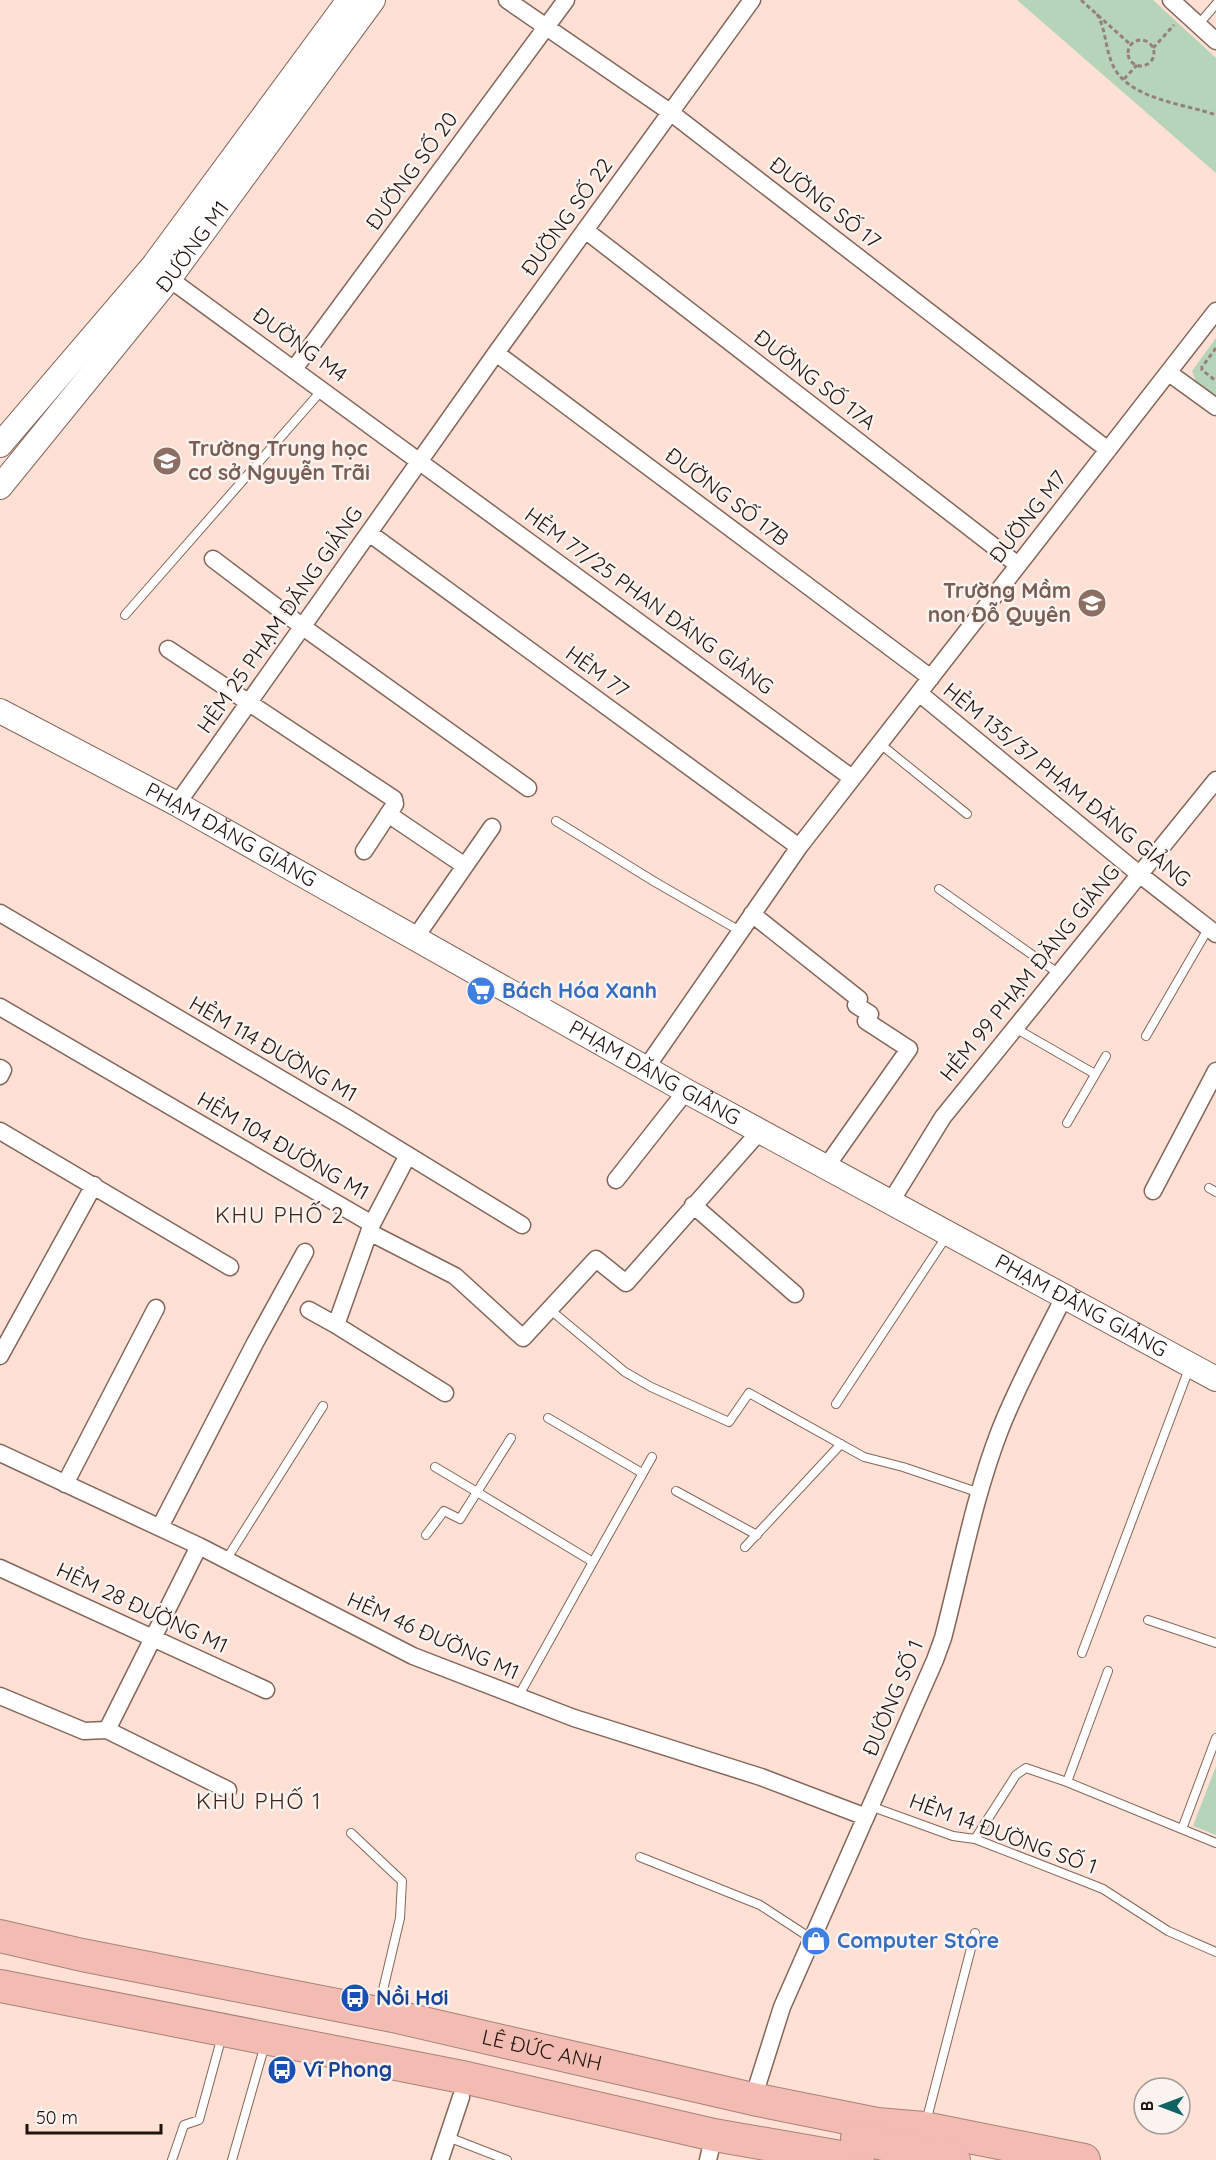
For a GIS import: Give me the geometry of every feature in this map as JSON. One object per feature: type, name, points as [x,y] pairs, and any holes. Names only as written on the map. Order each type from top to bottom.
[{"type":"highway","name":"LÊ ĐỨC ANH","points":[[0,1936],[82,1955],[378,2013],[744,2102]]},
{"type":"highway","name":"LÊ ĐỨC ANH","points":[[0,1951],[744,2102],[913,2139],[1084,2160]]},
{"type":"highway","points":[[0,1986],[467,2078],[696,2143],[744,2160]]},
{"type":"highway","points":[[0,2001],[461,2097],[696,2143],[858,2160]]},
{"type":"highway","points":[[913,2139],[954,2160]]},
{"type":"highway","points":[[913,2139],[1006,2160]]},
{"type":"street","name":"ĐƯỜNG M1","points":[[0,445],[161,273],[349,0]]},
{"type":"street","name":"ĐƯỜNG M1","points":[[0,487],[161,273],[373,0]]},
{"type":"street","name":"ĐƯỜNG SỐ 17","points":[[507,0],[670,112],[1108,450]]},
{"type":"street","name":"ĐƯỜNG SỐ 20","points":[[294,369],[566,0]]},
{"type":"street","name":"ĐƯỜNG SỐ 22","points":[[420,461],[752,0]]},
{"type":"street","points":[[1171,0],[1216,41]]},
{"type":"street","name":"ĐƯỜNG SỐ 17A","points":[[585,230],[1018,565]]},
{"type":"street","name":"ĐƯỜNG M4","points":[[161,273],[420,461]]},
{"type":"street","name":"ĐƯỜNG M7","points":[[646,1068],[799,847],[1216,311]]},
{"type":"street","name":"ĐƯỜNG SỐ 17B","points":[[496,353],[931,678]]},
{"type":"street","points":[[1169,373],[1216,407]]},
{"type":"street","name":"HẺM 25 PHẠM ĐĂNG GIẢNG","points":[[177,804],[420,461]]},
{"type":"street","name":"HẺM 77/25 PHAN ĐĂNG GIẢNG","points":[[420,461],[852,778]]},
{"type":"street","name":"HẺM 77","points":[[369,533],[799,847]]},
{"type":"street","points":[[213,560],[528,788]]},
{"type":"street","points":[[168,649],[394,799],[395,804],[363,851]]},
{"type":"street","name":"HẺM 135/37 PHẠM ĐĂNG GIẢNG","points":[[919,693],[1212,931]]},
{"type":"street","name":"PHẠM ĐĂNG GIẢNG","points":[[0,711],[177,804],[686,1091],[1216,1379]]},
{"type":"street","name":"HẺM 99 PHẠM ĐĂNG GIẢNG","points":[[890,1203],[943,1117],[1216,780]]},
{"type":"street","points":[[388,814],[465,866]]},
{"type":"street","points":[[415,938],[492,827]]},
{"type":"street","name":"HẺM 114 ĐƯỜNG M1","points":[[0,913],[522,1225]]},
{"type":"street","points":[[752,914],[859,999],[856,1005],[870,1014],[866,1021],[909,1049],[826,1167]]},
{"type":"street","name":"HẺM 104 ĐƯỜNG M1","points":[[0,1007],[370,1228],[336,1325]]},
{"type":"street","points":[[0,1068],[3,1070],[0,1076]]},
{"type":"street","points":[[1153,1191],[1216,1071]]},
{"type":"street","points":[[616,1180],[686,1091]]},
{"type":"street","points":[[0,1131],[230,1267]]},
{"type":"street","points":[[408,1155],[370,1228],[455,1276],[523,1338],[596,1258],[626,1283],[760,1131]]},
{"type":"street","points":[[0,1356],[94,1185]]},
{"type":"street","points":[[693,1205],[795,1294]]},
{"type":"street","points":[[160,1527],[305,1252]]},
{"type":"street","name":"ĐƯỜNG SỐ 1","points":[[744,2102],[782,2007],[935,1660],[943,1638],[980,1493],[1000,1430],[1064,1297]]},
{"type":"street","points":[[65,1484],[156,1308]]},
{"type":"street","points":[[309,1310],[445,1393]]},
{"type":"street","name":"HẺM 46 ĐƯỜNG M1","points":[[0,1453],[199,1546],[387,1644],[518,1697],[610,1730],[868,1811]]},
{"type":"street","points":[[107,1730],[199,1546]]},
{"type":"street","name":"HẺM 28 ĐƯỜNG M1","points":[[0,1568],[266,1690]]},
{"type":"street","points":[[0,1696],[84,1731],[107,1730],[228,1790]]},
{"type":"street","points":[[440,2160],[461,2097]]},
{"type":"lane","points":[[1198,25],[1216,4]]},
{"type":"lane","points":[[125,615],[322,390]]},
{"type":"lane","points":[[879,743],[967,814]]},
{"type":"lane","points":[[556,821],[740,931]]},
{"type":"lane","points":[[939,889],[1058,973]]},
{"type":"lane","points":[[1146,1036],[1212,931]]},
{"type":"lane","points":[[1015,1028],[1095,1074]]},
{"type":"lane","points":[[1067,1123],[1106,1056]]},
{"type":"lane","points":[[836,1404],[948,1234]]},
{"type":"lane","points":[[548,1308],[625,1372],[651,1387],[729,1422],[749,1393],[872,1460],[903,1467],[980,1493]]},
{"type":"lane","points":[[1082,1653],[1190,1365]]},
{"type":"lane","points":[[225,1560],[322,1406]]},
{"type":"lane","points":[[548,1418],[642,1473]]},
{"type":"lane","points":[[426,1535],[444,1510],[460,1519],[511,1438]]},
{"type":"lane","points":[[745,1547],[841,1444]]},
{"type":"lane","points":[[518,1697],[652,1456]]},
{"type":"lane","points":[[435,1467],[593,1562]]},
{"type":"lane","points":[[676,1491],[757,1535]]},
{"type":"lane","points":[[1148,1620],[1216,1643]]},
{"type":"lane","points":[[1067,1782],[1108,1671]]},
{"type":"lane","points":[[1182,1829],[1216,1738]]},
{"type":"lane","points":[[975,1839],[1016,1775],[1023,1769],[1031,1769],[1216,1843]]},
{"type":"lane","name":"HẺM 14 ĐƯỜNG SỐ 1","points":[[868,1811],[952,1836],[975,1839],[1103,1889],[1168,1931],[1216,1952]]},
{"type":"lane","points":[[351,1833],[402,1881],[400,1918],[378,2013]]},
{"type":"lane","points":[[640,1857],[760,1905],[813,1939]]},
{"type":"lane","points":[[913,2139],[975,1933]]},
{"type":"lane","points":[[172,2160],[184,2125],[199,2120],[219,2046]]},
{"type":"lane","points":[[232,2160],[262,2055]]},
{"type":"lane","points":[[448,2137],[507,2160]]},
{"type":"path","points":[[1081,0],[1131,45]]},
{"type":"path","points":[[1153,48],[1185,13]]},
{"type":"path","points":[[1097,14],[1110,56],[1117,72],[1124,79],[1143,93],[1216,115]]},
{"type":"path","points":[[1143,40],[1151,44],[1153,48],[1154,56],[1150,63],[1137,65],[1129,58],[1131,45],[1134,42],[1143,40]]},
{"type":"path","points":[[1124,79],[1137,65]]},
{"type":"path","points":[[1216,348],[1202,370],[1216,381]]},
{"type":"green space","points":[[1017,0],[1153,0],[1216,58],[1216,173]]},
{"type":"green space","points":[[1216,338],[1216,398],[1196,382],[1192,371]]},
{"type":"green space","points":[[1216,1766],[1216,1835],[1193,1826]]},
{"type":"place","name":"Trường Trung học cơ sở Nguyễn Trãi","points":[[167,461]]},
{"type":"place","name":"Trường Mầm non Đỗ Quyên","points":[[1092,603]]},
{"type":"place","name":"Bách Hóa Xanh","points":[[481,991]]},
{"type":"place","name":"Computer Store","points":[[816,1941]]},
{"type":"place","name":"Nồi Hơi","points":[[355,1998]]},
{"type":"place","name":"Vĩ Phong","points":[[282,2070]]},
{"type":"district","name":"KHU PHỐ 2","points":[[280,1215]]},
{"type":"district","name":"KHU PHỐ 1","points":[[259,1801]]}]
